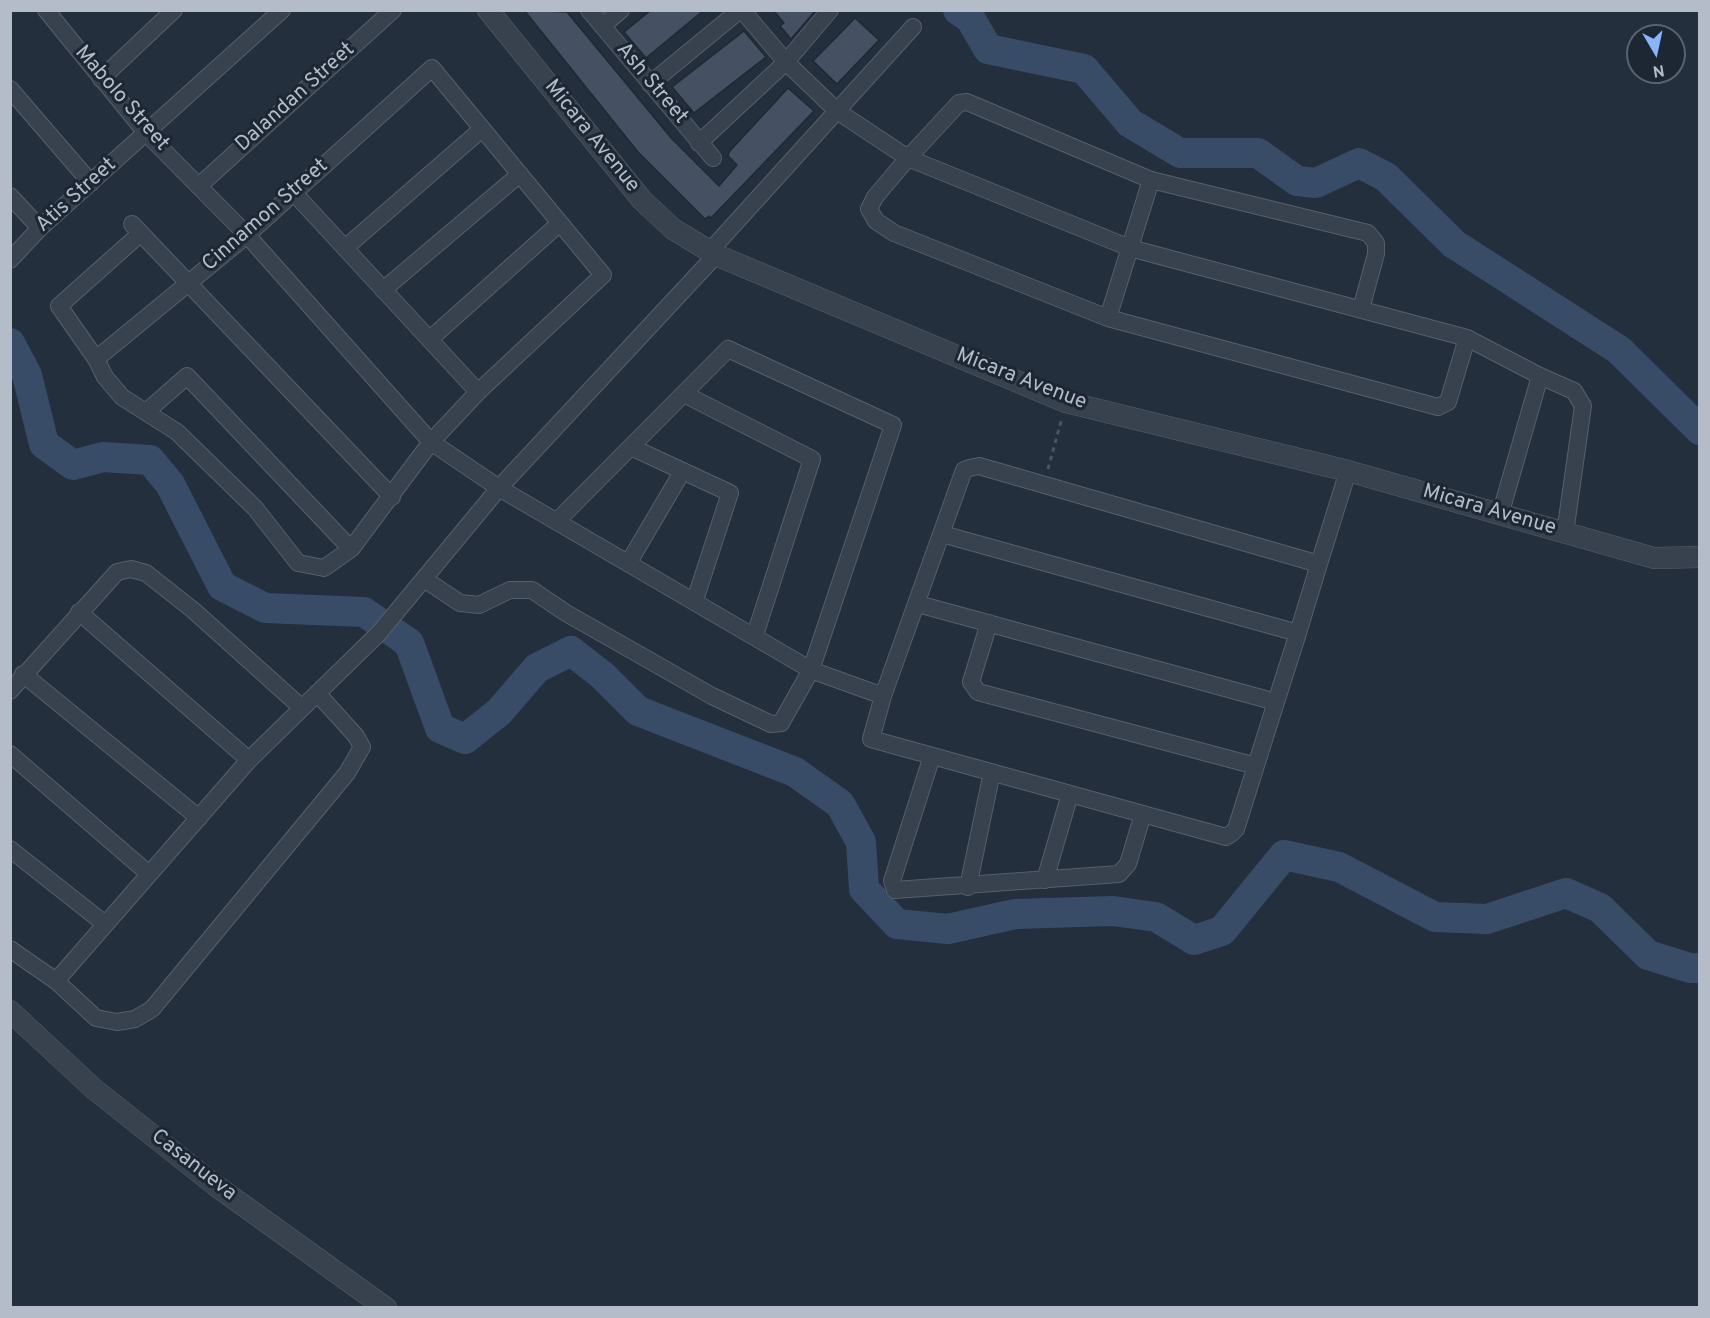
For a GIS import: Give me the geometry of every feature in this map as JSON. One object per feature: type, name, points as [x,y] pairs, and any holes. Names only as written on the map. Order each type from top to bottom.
[{"type":"street","points":[[101,79],[174,10]]},
{"type":"street","name":"Atis Street","points":[[10,260],[40,228],[282,10]]},
{"type":"street","name":"Dalandan Street","points":[[200,185],[393,10]]},
{"type":"street","name":"Micara Avenue","points":[[488,10],[642,200],[674,229],[712,253],[1066,402],[1348,471],[1654,558],[1700,557]]},
{"type":"street","name":"Ash Street","points":[[589,10],[712,158]]},
{"type":"street","points":[[602,26],[621,10]]},
{"type":"street","points":[[650,84],[741,10],[786,62],[837,111],[908,158],[1130,248],[1467,338],[1574,391],[1583,406],[1565,533]]},
{"type":"street","points":[[699,143],[786,62],[830,12]]},
{"type":"street","name":"Mabolo Street","points":[[57,14],[101,79],[147,134],[247,235],[432,442],[499,488],[695,600],[811,670],[883,696]]},
{"type":"street","points":[[56,981],[249,760],[384,627],[499,488],[712,253],[912,27]]},
{"type":"street","name":"Cinnamon Street","points":[[96,359],[247,235],[432,68],[482,129]]},
{"type":"street","points":[[10,89],[91,183]]},
{"type":"street","points":[[1362,309],[1376,254],[1376,243],[1368,234],[1151,180],[967,102],[959,103],[908,158],[875,197],[869,209],[876,221],[894,233],[1108,318],[1438,407],[1448,402],[1467,338]]},
{"type":"street","points":[[345,248],[482,129],[603,275],[478,392],[432,442],[392,497],[351,549],[324,568],[298,563],[255,508],[177,432],[122,397],[105,378],[96,359],[59,306],[136,229],[392,497]]},
{"type":"street","points":[[383,290],[520,174]]},
{"type":"street","points":[[1108,318],[1151,180]]},
{"type":"street","points":[[294,193],[478,392]]},
{"type":"street","points":[[10,196],[40,228]]},
{"type":"street","points":[[430,339],[560,223]]},
{"type":"street","points":[[424,579],[460,603],[479,605],[510,590],[532,590],[566,614],[702,690],[771,724],[781,723],[811,670],[893,425],[728,349],[557,521]]},
{"type":"street","points":[[146,412],[187,375],[351,549]]},
{"type":"street","points":[[1500,515],[1540,376]]},
{"type":"street","points":[[684,394],[812,459],[755,635]]},
{"type":"street","points":[[631,447],[730,493],[695,600]]},
{"type":"street","points":[[1319,564],[978,466],[969,468],[964,470],[883,696],[871,739],[1226,837],[1236,829],[1298,633],[1348,471]]},
{"type":"street","points":[[629,562],[682,472]]},
{"type":"street","points":[[942,534],[1298,633]]},
{"type":"street","points":[[10,691],[117,572],[131,569],[146,573],[193,610],[302,708]]},
{"type":"street","points":[[918,603],[1276,702]]},
{"type":"street","points":[[79,612],[249,760]]},
{"type":"street","points":[[989,623],[971,682],[978,692],[1256,766]]},
{"type":"street","points":[[23,674],[199,818]]},
{"type":"street","points":[[10,949],[56,981],[96,1018],[117,1022],[126,1021],[135,1019],[152,1009],[346,773],[362,747],[356,736],[317,693]]},
{"type":"street","points":[[10,754],[149,874]]},
{"type":"street","points":[[932,756],[892,881],[895,890],[968,887],[1119,874],[1128,864],[1143,814]]},
{"type":"street","points":[[968,887],[992,772]]},
{"type":"street","points":[[1045,880],[1070,794]]},
{"type":"street","points":[[10,849],[105,924]]},
{"type":"street","name":"Casanueva","points":[[10,1011],[94,1089],[215,1185],[386,1308]]},
{"type":"path","points":[[1043,485],[1066,402]]},
{"type":"building","points":[[524,10],[567,12],[672,139],[719,186],[737,165],[728,156],[729,152],[788,88],[814,111],[711,218],[709,216],[705,219],[638,152]]},
{"type":"building","points":[[651,10],[704,10],[646,58],[624,32]]},
{"type":"building","points":[[773,10],[816,10],[791,39],[780,26],[784,23]]},
{"type":"building","points":[[855,18],[879,40],[837,84],[813,61]]},
{"type":"building","points":[[744,31],[766,57],[694,113],[672,87]]},
{"type":"waterway","points":[[958,10],[970,18],[988,49],[1084,69],[1130,123],[1180,153],[1258,153],[1297,181],[1316,183],[1359,163],[1386,177],[1454,244],[1619,350],[1700,430]]},
{"type":"waterway","points":[[10,343],[27,375],[44,444],[73,465],[103,457],[150,460],[170,484],[222,586],[265,608],[364,612],[409,643],[440,728],[465,739],[499,712],[537,668],[571,651],[602,675],[638,711],[795,772],[840,804],[861,842],[864,889],[897,924],[948,929],[1015,914],[1113,911],[1156,917],[1194,940],[1222,931],[1284,855],[1339,867],[1435,917],[1487,919],[1566,893],[1600,908],[1648,955],[1690,968],[1700,968]]}]
